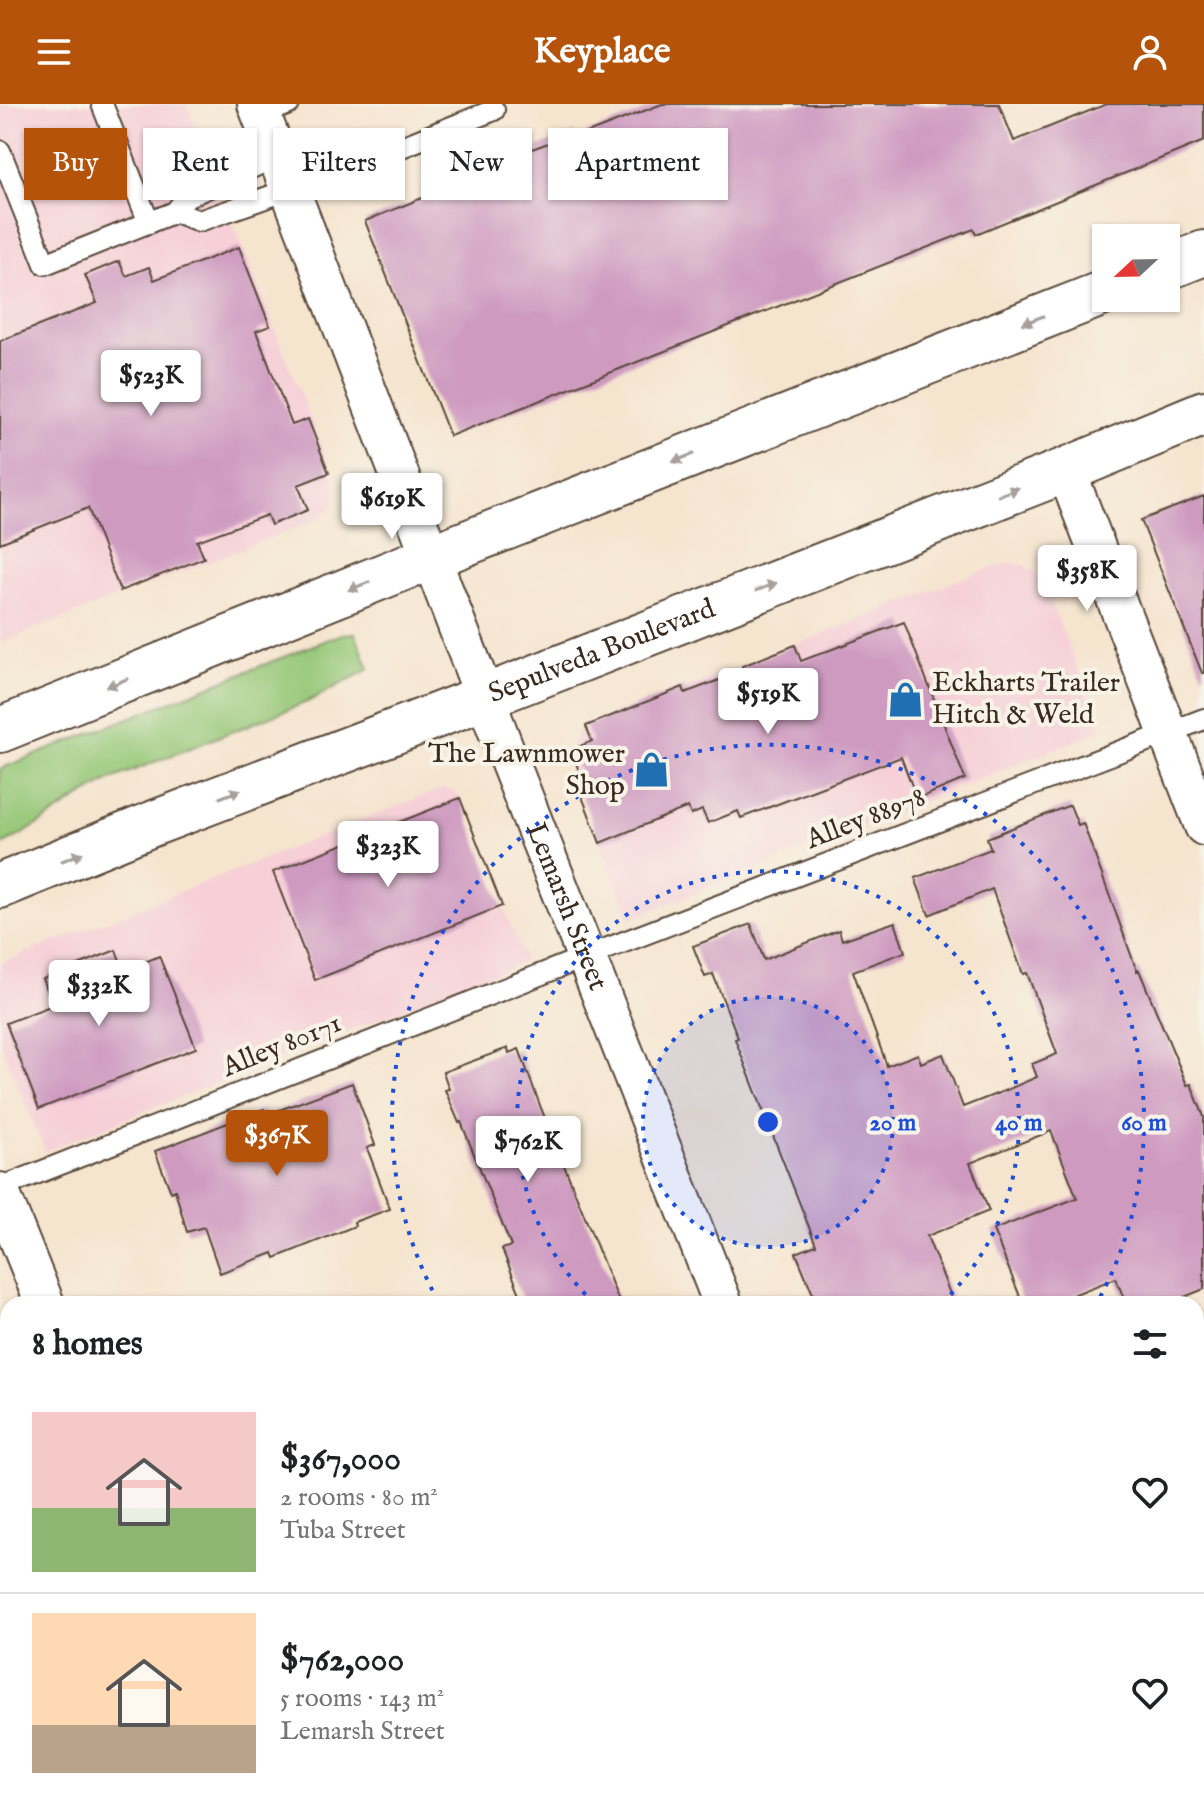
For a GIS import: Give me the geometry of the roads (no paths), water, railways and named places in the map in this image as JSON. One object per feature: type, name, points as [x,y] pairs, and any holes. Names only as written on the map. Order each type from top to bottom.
[{"type":"main road","points":[[1180,262],[1204,253]]},
{"type":"main road","points":[[0,730],[1092,297]]},
{"type":"main road","name":"Sepulveda Boulevard","points":[[0,886],[172,816],[1066,470],[1204,413]]},
{"type":"street","name":"Lemarsh Street","points":[[269,108],[274,128]]},
{"type":"street","name":"Lemarsh Street","points":[[294,200],[585,957],[720,1296]]},
{"type":"street","points":[[1066,470],[1204,826]]},
{"type":"street","points":[[0,1190],[42,1296]]},
{"type":"lane","points":[[102,104],[149,223]]},
{"type":"lane","points":[[405,146],[494,110]]},
{"type":"lane","points":[[0,151],[45,264],[175,212],[187,197],[273,176]]},
{"type":"lane","points":[[175,212],[199,221],[273,179]]},
{"type":"lane","name":"Alley 88978","points":[[585,957],[1204,719]]},
{"type":"lane","name":"Alley 80171","points":[[0,1190],[585,957]]},
{"type":"place","name":"Eckharts Trailer Hitch & Weld","points":[[906,699]]},
{"type":"place","name":"The Lawnmower Shop","points":[[651,770]]}]
